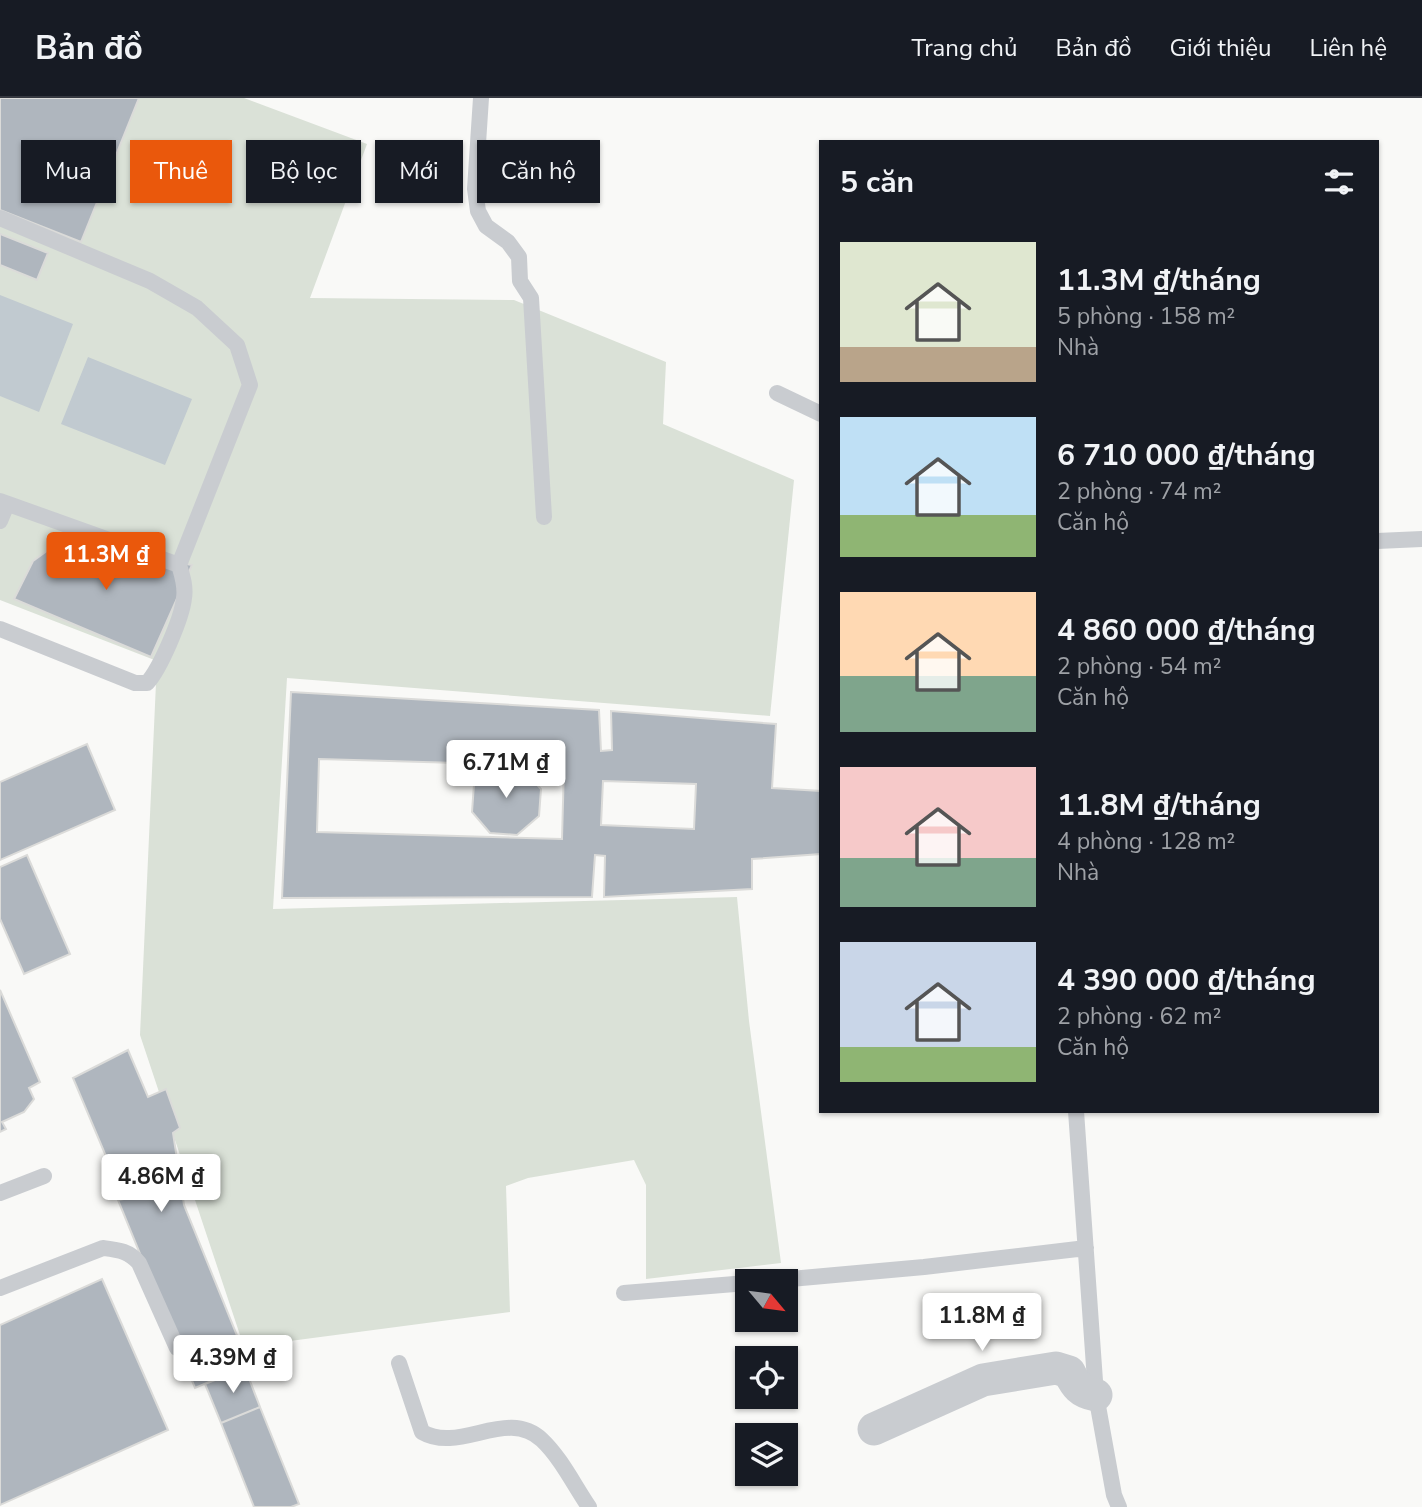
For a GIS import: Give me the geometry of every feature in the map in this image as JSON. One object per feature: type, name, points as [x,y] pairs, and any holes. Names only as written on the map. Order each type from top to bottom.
[{"type":"street","points":[[874,1429],[983,1380],[1056,1368],[1069,1372],[1077,1388],[1087,1394],[1096,1395]]},
{"type":"lane","points":[[481,98],[475,189],[478,211],[486,226],[508,242],[519,257],[520,281],[531,298],[544,517]]},
{"type":"lane","points":[[0,218],[150,281],[197,308],[237,345],[250,385],[179,565],[184,584],[181,612],[155,674],[147,683],[135,683],[0,629]]},
{"type":"lane","points":[[777,393],[819,413]]},
{"type":"lane","points":[[0,521],[4,503],[179,565]]},
{"type":"lane","points":[[1379,541],[1422,539]]},
{"type":"lane","points":[[1076,1113],[1096,1395],[1114,1495],[1119,1507]]},
{"type":"lane","points":[[0,1193],[44,1176]]},
{"type":"lane","points":[[0,1288],[103,1248],[131,1253],[139,1263],[177,1348]]},
{"type":"lane","points":[[798,1278],[924,1268],[1086,1248]]},
{"type":"lane","points":[[624,1293],[735,1284]]},
{"type":"lane","points":[[399,1363],[422,1433],[432,1438],[460,1439],[497,1428],[520,1428],[541,1438],[589,1507]]},
{"type":"shaded area","points":[[0,98],[244,98],[356,140],[246,140],[246,203],[345,203],[310,298],[514,300],[666,362],[663,424],[794,480],[770,716],[287,678],[273,909],[737,897],[749,1021],[781,1263],[646,1279],[646,1185],[634,1160],[528,1178],[506,1186],[510,1312],[244,1347],[140,1035],[157,661],[0,600]]},
{"type":"shaded area","points":[[361,142],[367,144],[361,160]]},
{"type":"shaded area","points":[[0,295],[73,324],[39,412],[0,396]]},
{"type":"shaded area","points":[[88,357],[192,399],[165,465],[61,424]]},
{"type":"building","points":[[0,98],[139,98],[116,155],[116,140],[21,140],[21,203],[97,203],[81,242],[0,210]]},
{"type":"building","points":[[0,234],[48,253],[37,280],[0,265]]},
{"type":"building","points":[[77,543],[192,565],[151,657],[14,599],[33,561],[51,548]]},
{"type":"building","points":[[291,692],[599,710],[601,751],[612,750],[611,711],[776,724],[772,788],[819,791],[819,854],[752,859],[752,889],[604,897],[605,856],[595,855],[592,897],[282,898]],"holes":[[[319,759],[564,766],[562,839],[317,832]],[[603,781],[696,784],[694,829],[601,825]]]},
{"type":"building","points":[[87,744],[115,810],[0,860],[0,782]]},
{"type":"building","points":[[495,766],[522,768],[541,789],[539,816],[517,835],[490,833],[472,812],[474,784]]},
{"type":"building","points":[[27,855],[70,954],[24,974],[0,919],[0,867]]},
{"type":"building","points":[[0,990],[40,1082],[29,1088],[34,1099],[24,1112],[2,1122],[6,1129],[0,1132]]},
{"type":"building","points":[[128,1050],[148,1097],[166,1089],[180,1128],[173,1133],[184,1205],[249,1365],[195,1388],[118,1200],[124,1199],[73,1078]]},
{"type":"building","points":[[102,1279],[168,1430],[0,1505],[0,1325]]},
{"type":"building","points":[[245,1368],[260,1407],[221,1423],[205,1384]]},
{"type":"building","points":[[260,1407],[299,1504],[291,1507],[254,1507],[221,1423]]}]
